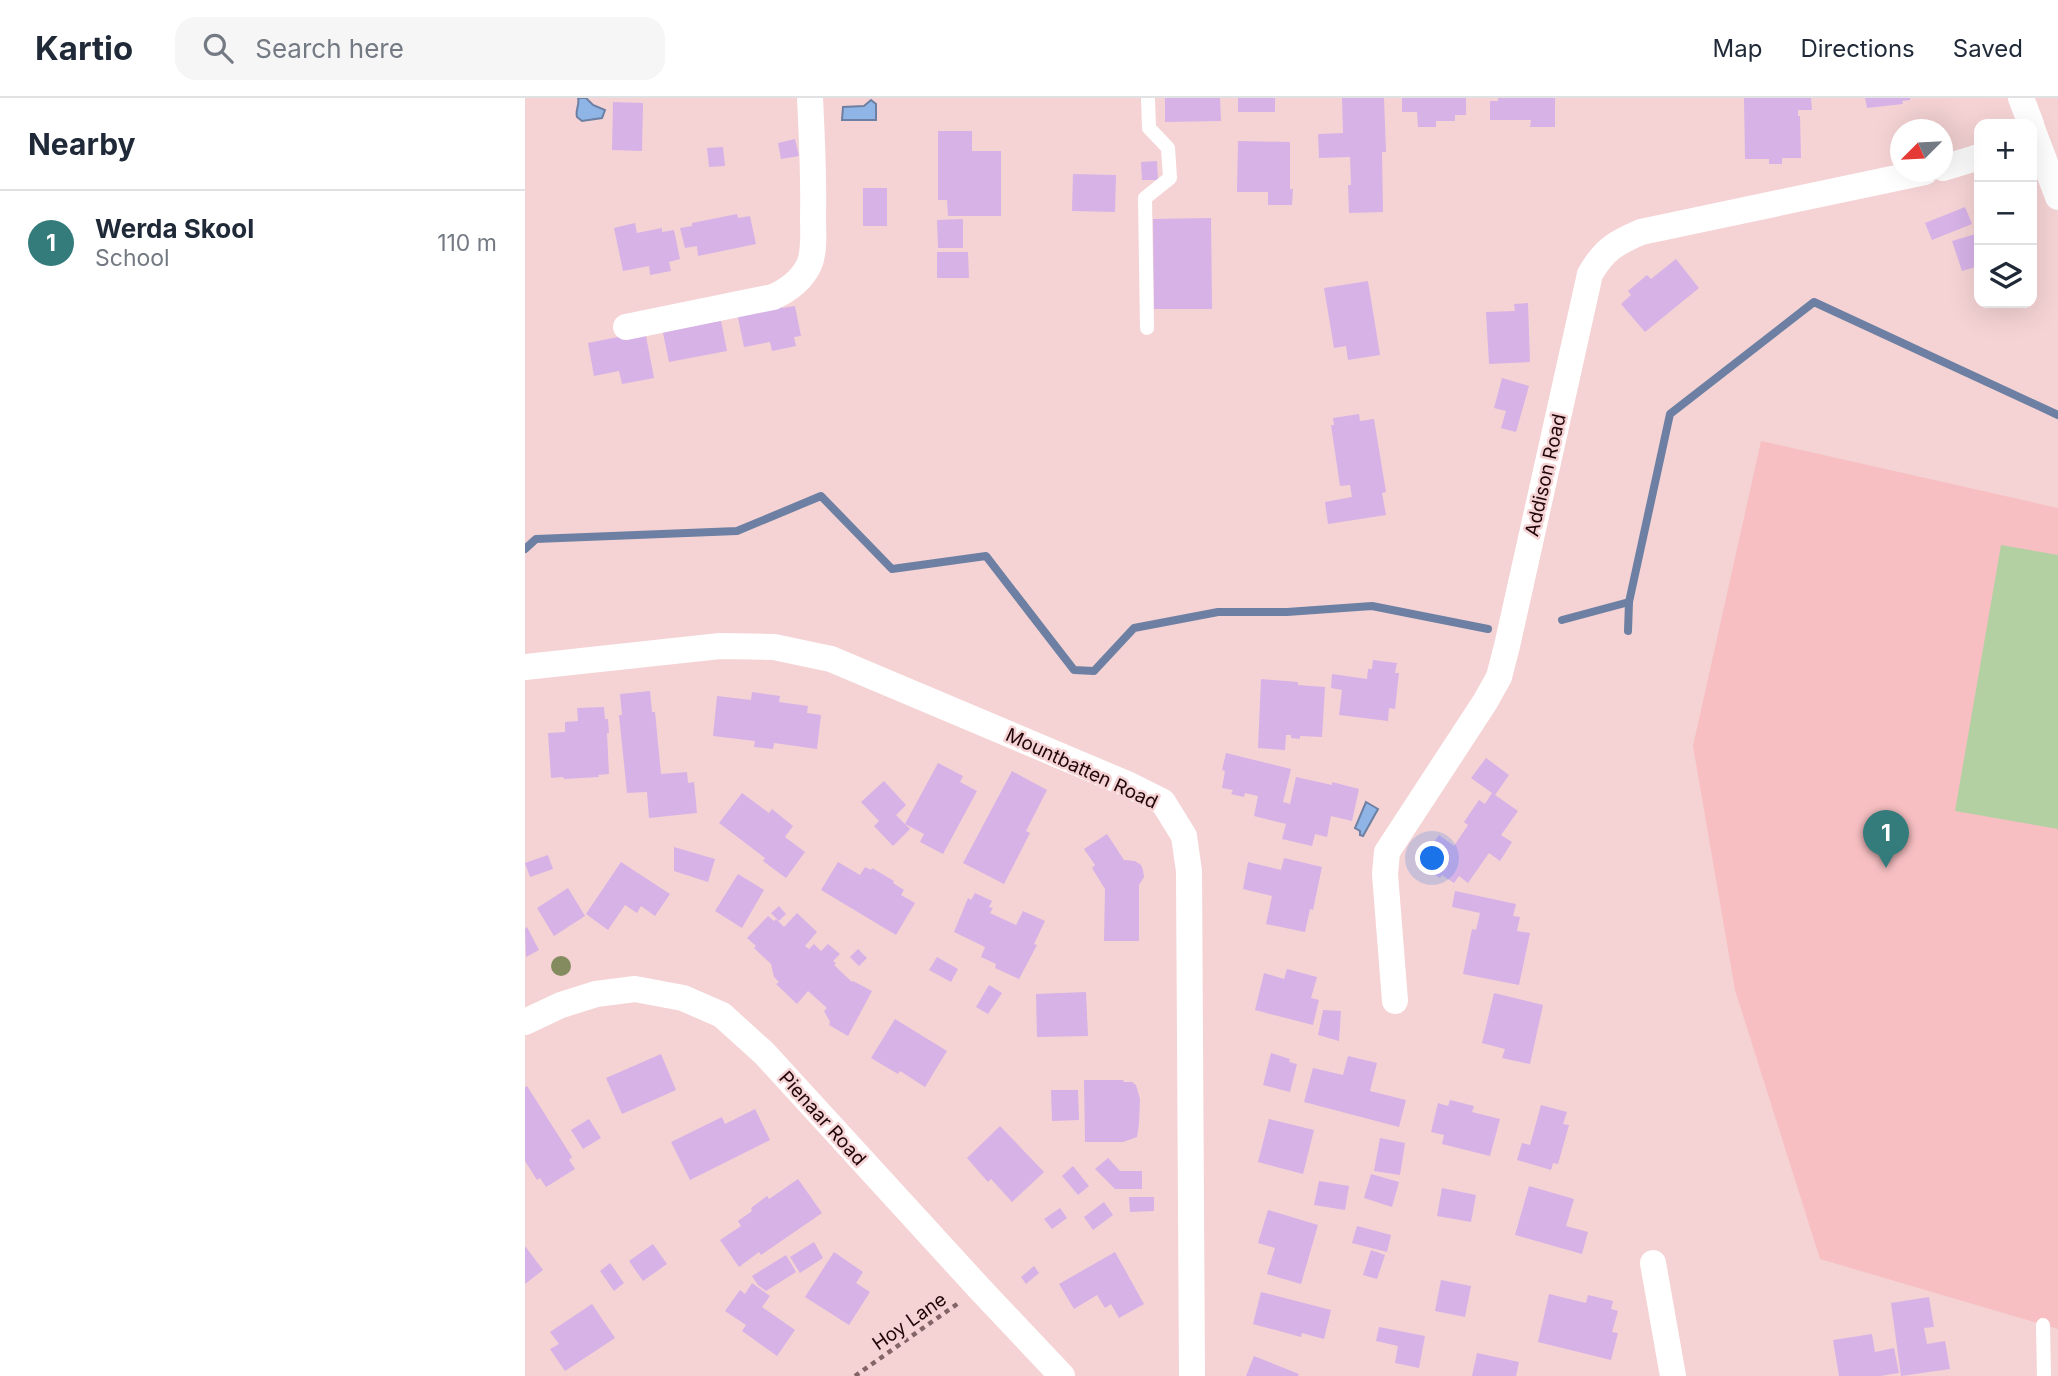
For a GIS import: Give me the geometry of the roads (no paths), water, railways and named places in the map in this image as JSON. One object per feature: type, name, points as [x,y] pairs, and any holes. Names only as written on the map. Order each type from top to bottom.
[{"type":"street","points":[[626,327],[773,297],[788,290],[798,281],[809,265],[813,247],[814,165],[810,98]]},
{"type":"street","points":[[2021,98],[2028,119]]},
{"type":"street","points":[[2037,143],[2058,197]]},
{"type":"street","points":[[1953,165],[1974,159]]},
{"type":"street","name":"Addison Road","points":[[1395,1001],[1385,874],[1387,852],[1499,677],[1590,274],[1599,259],[1610,247],[1641,232],[1890,180]]},
{"type":"street","name":"Mountbatten Road","points":[[525,667],[720,646],[774,647],[831,659],[1127,784],[1163,802],[1184,836],[1189,871],[1192,1376]]},
{"type":"street","name":"Pienaar Road","points":[[525,1022],[561,1005],[596,994],[635,989],[683,998],[722,1015],[764,1053],[1062,1376]]},
{"type":"street","points":[[1653,1263],[1673,1376]]},
{"type":"lane","points":[[1147,328],[1146,198],[1170,178],[1168,148],[1149,128],[1148,98]]},
{"type":"lane","points":[[2043,1325],[2044,1376]]},
{"type":"water","points":[[578,98],[586,98],[593,105],[605,110],[602,118],[582,121],[577,117]]},
{"type":"water","points":[[871,100],[876,104],[876,120],[842,120],[843,107],[864,106]]},
{"type":"water","points":[[1366,802],[1378,809],[1363,836],[1355,828]]},
{"type":"waterway","points":[[1628,631],[1629,602],[1670,414],[1814,302],[2058,415]]},
{"type":"waterway","points":[[525,549],[536,539],[737,531],[821,496],[892,569],[986,556],[1074,670],[1094,671],[1134,628],[1218,612],[1287,612],[1372,606],[1488,629]]},
{"type":"waterway","points":[[1562,620],[1629,602]]},
{"type":"place","name":"Werda Skool","points":[[1886,868]]}]
